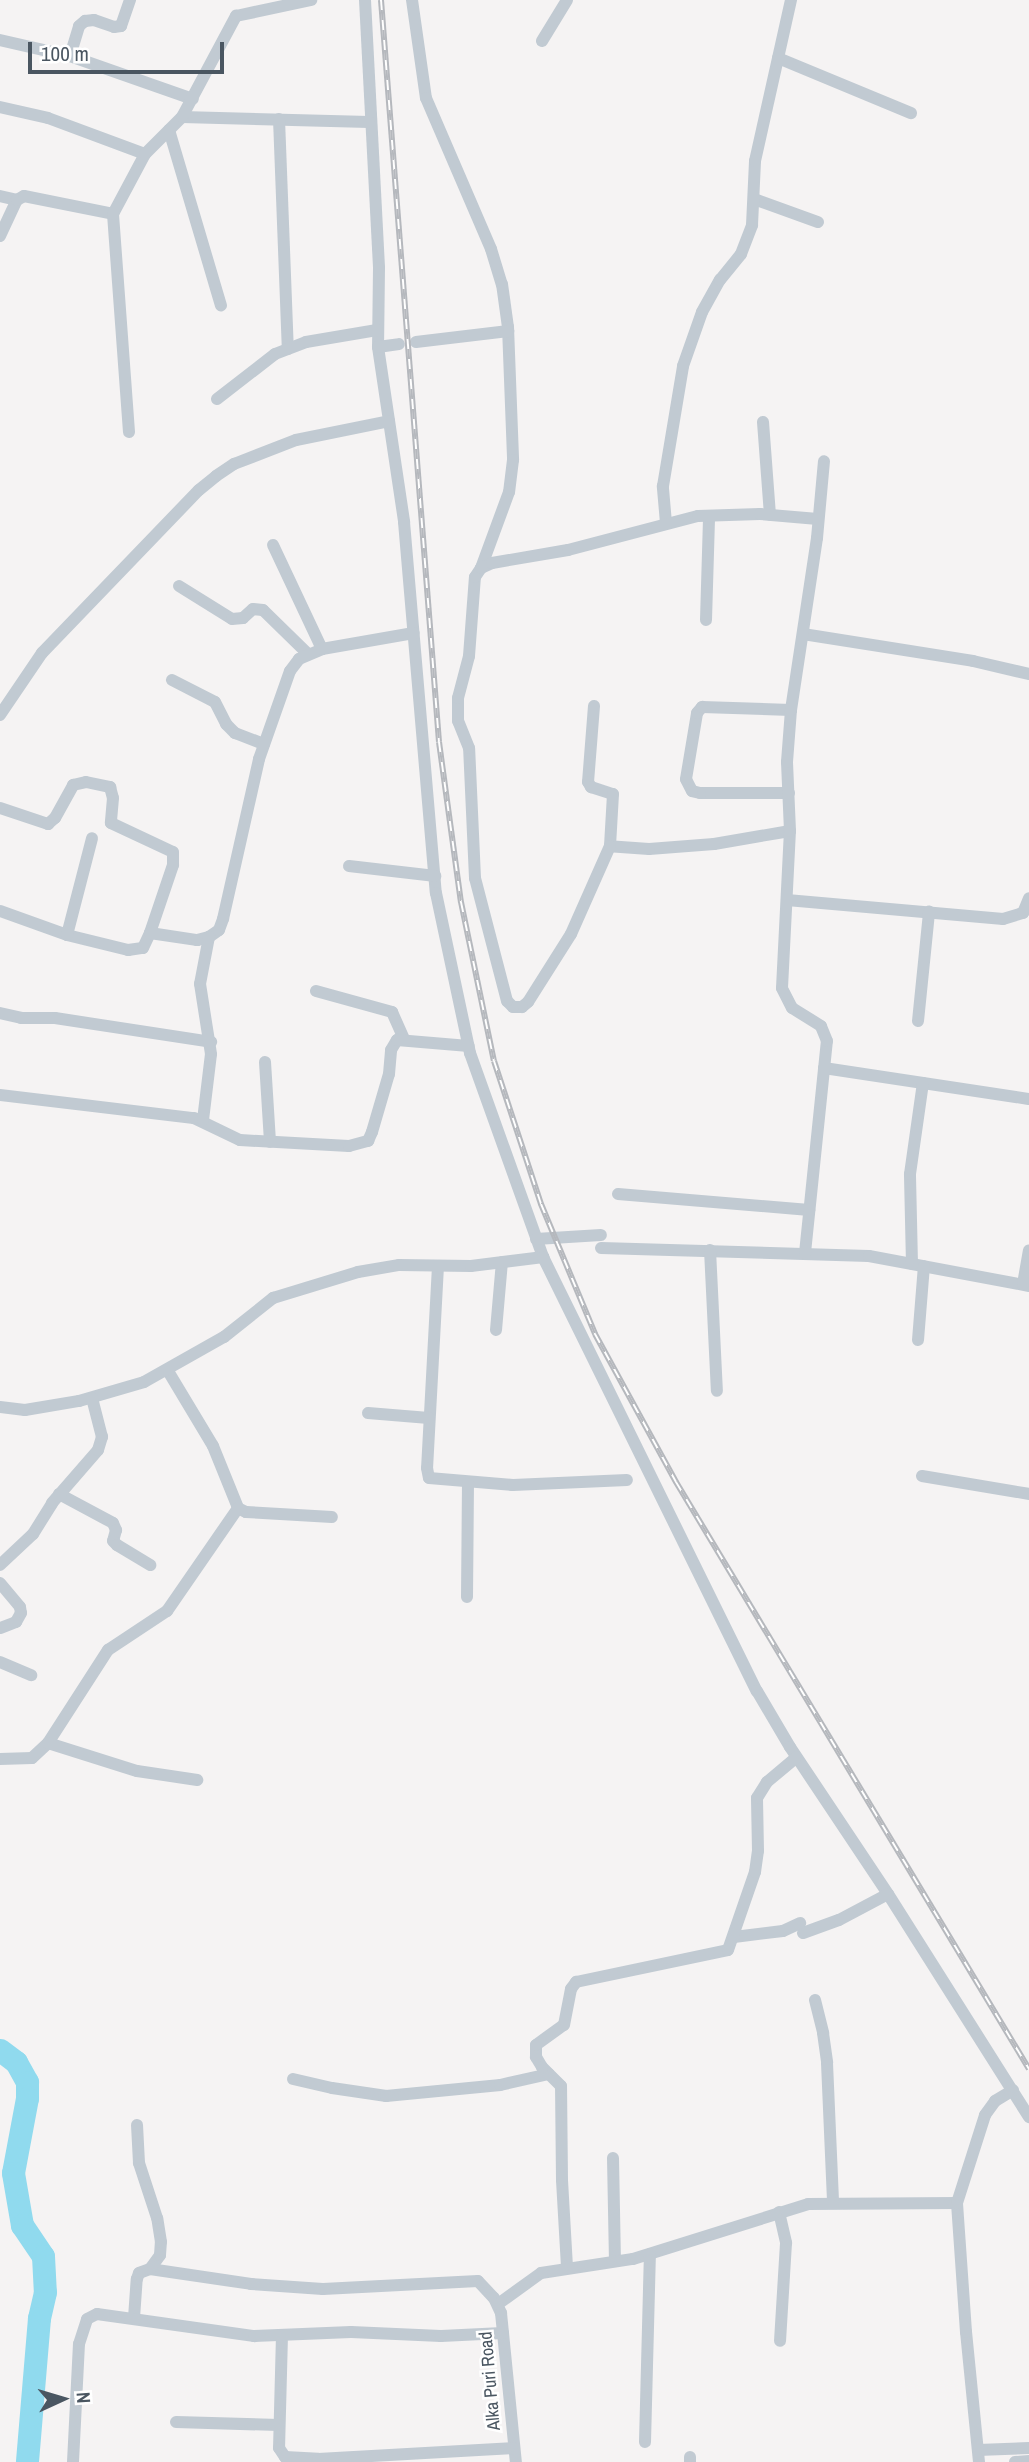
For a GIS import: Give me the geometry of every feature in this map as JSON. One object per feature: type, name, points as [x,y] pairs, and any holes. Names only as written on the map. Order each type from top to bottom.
[{"type":"street","points":[[70,56],[79,26],[85,21],[121,26],[130,0]]},
{"type":"street","points":[[129,432],[113,214],[145,154],[182,117],[236,16],[311,0]]},
{"type":"street","points":[[365,0],[369,122],[379,268],[378,347],[404,522],[435,876],[468,1046],[543,1257],[757,1691],[796,1758],[888,1894],[1029,2117]]},
{"type":"street","points":[[412,0],[426,98],[491,249],[502,284],[508,331],[513,460],[509,492],[473,586],[469,656],[458,698],[457,721],[469,748],[475,878],[507,1001],[513,1007],[522,1007],[528,1002],[571,934],[610,846],[612,794],[590,787],[588,782],[594,706]]},
{"type":"street","points":[[542,41],[567,0]]},
{"type":"street","points":[[666,523],[663,486],[683,366],[710,296],[732,269],[747,242],[752,225],[755,162],[791,0]]},
{"type":"street","points":[[0,40],[70,56],[193,99]]},
{"type":"street","points":[[778,58],[911,113]]},
{"type":"street","points":[[0,107],[48,118],[145,154]]},
{"type":"street","points":[[182,117],[369,122]]},
{"type":"street","points":[[279,119],[288,349]]},
{"type":"street","points":[[169,130],[221,305]]},
{"type":"street","points":[[0,236],[17,200],[24,195],[113,214]]},
{"type":"street","points":[[0,196],[17,200]]},
{"type":"street","points":[[754,199],[818,222]]},
{"type":"street","points":[[217,399],[260,362],[288,349],[306,342],[377,330]]},
{"type":"street","points":[[416,342],[508,331]]},
{"type":"street","points":[[378,347],[399,344]]},
{"type":"street","points":[[0,715],[42,653],[198,490],[216,476],[234,464],[296,440],[389,421]]},
{"type":"street","points":[[763,422],[770,515]]},
{"type":"street","points":[[805,1253],[826,1034],[821,1026],[792,1008],[782,988],[790,831],[787,762],[791,710],[824,461]]},
{"type":"street","points":[[481,568],[492,563],[568,550],[666,523],[709,516],[770,515],[818,519]]},
{"type":"street","points":[[706,620],[709,516]]},
{"type":"street","points":[[273,545],[322,649]]},
{"type":"street","points":[[179,586],[232,619],[243,618],[253,609],[263,610],[308,654]]},
{"type":"street","points":[[150,933],[197,940],[209,937],[219,930],[264,744],[289,671],[308,654],[322,649],[414,633]]},
{"type":"street","points":[[803,634],[973,661],[1029,674]]},
{"type":"street","points":[[172,680],[215,702],[226,724],[235,733],[264,744]]},
{"type":"street","points":[[789,793],[700,793],[692,791],[686,779],[696,713],[702,707],[791,710]]},
{"type":"street","points":[[0,808],[48,824],[55,818],[73,785],[86,782],[110,787],[113,798],[111,823],[173,852],[173,865],[150,933],[143,948],[137,951],[67,935],[0,911]]},
{"type":"street","points":[[610,846],[649,849],[714,844],[790,831]]},
{"type":"street","points":[[67,935],[92,838]]},
{"type":"street","points":[[349,866],[435,876]]},
{"type":"street","points":[[787,900],[1003,919],[1015,917],[1028,906]]},
{"type":"street","points":[[918,1021],[929,912]]},
{"type":"street","points":[[203,1120],[211,1042],[201,1003],[200,984],[209,937]]},
{"type":"street","points":[[316,991],[392,1012],[404,1038]]},
{"type":"street","points":[[0,1013],[21,1018],[55,1018],[211,1042]]},
{"type":"street","points":[[0,1095],[203,1120],[230,1138],[349,1146],[368,1141],[389,1074],[393,1044],[404,1038],[468,1046]]},
{"type":"street","points":[[265,1062],[270,1142]]},
{"type":"street","points":[[824,1068],[1029,1099]]},
{"type":"street","points":[[918,1340],[918,1265],[910,1174],[923,1083]]},
{"type":"street","points":[[618,1194],[809,1210]]},
{"type":"street","points":[[536,1239],[601,1241],[710,1250],[869,1256],[1026,1285],[1029,1251]]},
{"type":"street","points":[[710,1250],[716,1391]]},
{"type":"street","points":[[0,1407],[25,1410],[92,1398],[168,1371],[224,1337],[260,1307],[289,1292],[381,1267],[438,1266],[543,1257]]},
{"type":"street","points":[[496,1330],[502,1262]]},
{"type":"street","points":[[438,1266],[429,1418],[429,1478],[468,1483],[537,1485],[627,1480]]},
{"type":"street","points":[[168,1371],[213,1446],[238,1508],[246,1511],[332,1517]]},
{"type":"street","points":[[0,1565],[33,1534],[60,1494],[101,1443],[92,1398]]},
{"type":"street","points":[[368,1413],[429,1418]]},
{"type":"street","points":[[922,1476],[1029,1494]]},
{"type":"street","points":[[467,1597],[468,1483]]},
{"type":"street","points":[[60,1494],[113,1523],[116,1530],[113,1541],[150,1565]]},
{"type":"street","points":[[0,1759],[37,1756],[108,1650],[167,1611],[238,1508]]},
{"type":"street","points":[[0,1583],[20,1607],[21,1613],[16,1622],[0,1628]]},
{"type":"street","points":[[0,1662],[31,1675]]},
{"type":"street","points":[[48,1743],[118,1766],[197,1780]]},
{"type":"street","points":[[567,2267],[562,2180],[561,2086],[536,2057],[535,2048],[540,2040],[566,2021],[571,1989],[576,1982],[728,1950],[755,1872],[758,1852],[757,1798],[767,1782],[796,1758]]},
{"type":"street","points":[[734,1937],[801,1928],[857,1912],[888,1894]]},
{"type":"street","points":[[815,2000],[827,2063],[833,2203]]},
{"type":"street","points":[[293,2079],[386,2096],[500,2085],[549,2074]]},
{"type":"street","points":[[1013,2090],[995,2101],[985,2115],[957,2203],[966,2332],[979,2456],[1029,2448]]},
{"type":"street","points":[[137,2125],[139,2163],[161,2242],[160,2255],[150,2269]]},
{"type":"street","points":[[613,2158],[615,2261]]},
{"type":"street","points":[[134,2318],[136,2280],[139,2273],[150,2269],[251,2284],[323,2288],[476,2280],[496,2301],[532,2277],[567,2267],[650,2254],[808,2204],[957,2203]]},
{"type":"street","points":[[779,2212],[786,2243],[779,2342]]},
{"type":"street","points":[[645,2442],[650,2254]]},
{"type":"street","name":"Alka Puri Road","points":[[496,2301],[503,2333],[516,2462]]},
{"type":"street","points":[[73,2462],[76,2372],[84,2325],[87,2319],[97,2314],[254,2336],[351,2332],[455,2336],[503,2333]]},
{"type":"street","points":[[282,2335],[279,2425],[282,2455],[300,2460],[514,2448]]},
{"type":"street","points":[[176,2422],[279,2425]]},
{"type":"street","points":[[1015,2462],[1029,2461]]},
{"type":"waterway","points":[[0,2050],[16,2062],[27,2082],[27,2098],[13,2173],[22,2225],[43,2256],[45,2292],[39,2318],[27,2462]]},
{"type":"railway","points":[[381,0],[439,742],[461,902],[494,1061],[541,1204],[595,1334],[676,1482],[1029,2069]]}]
